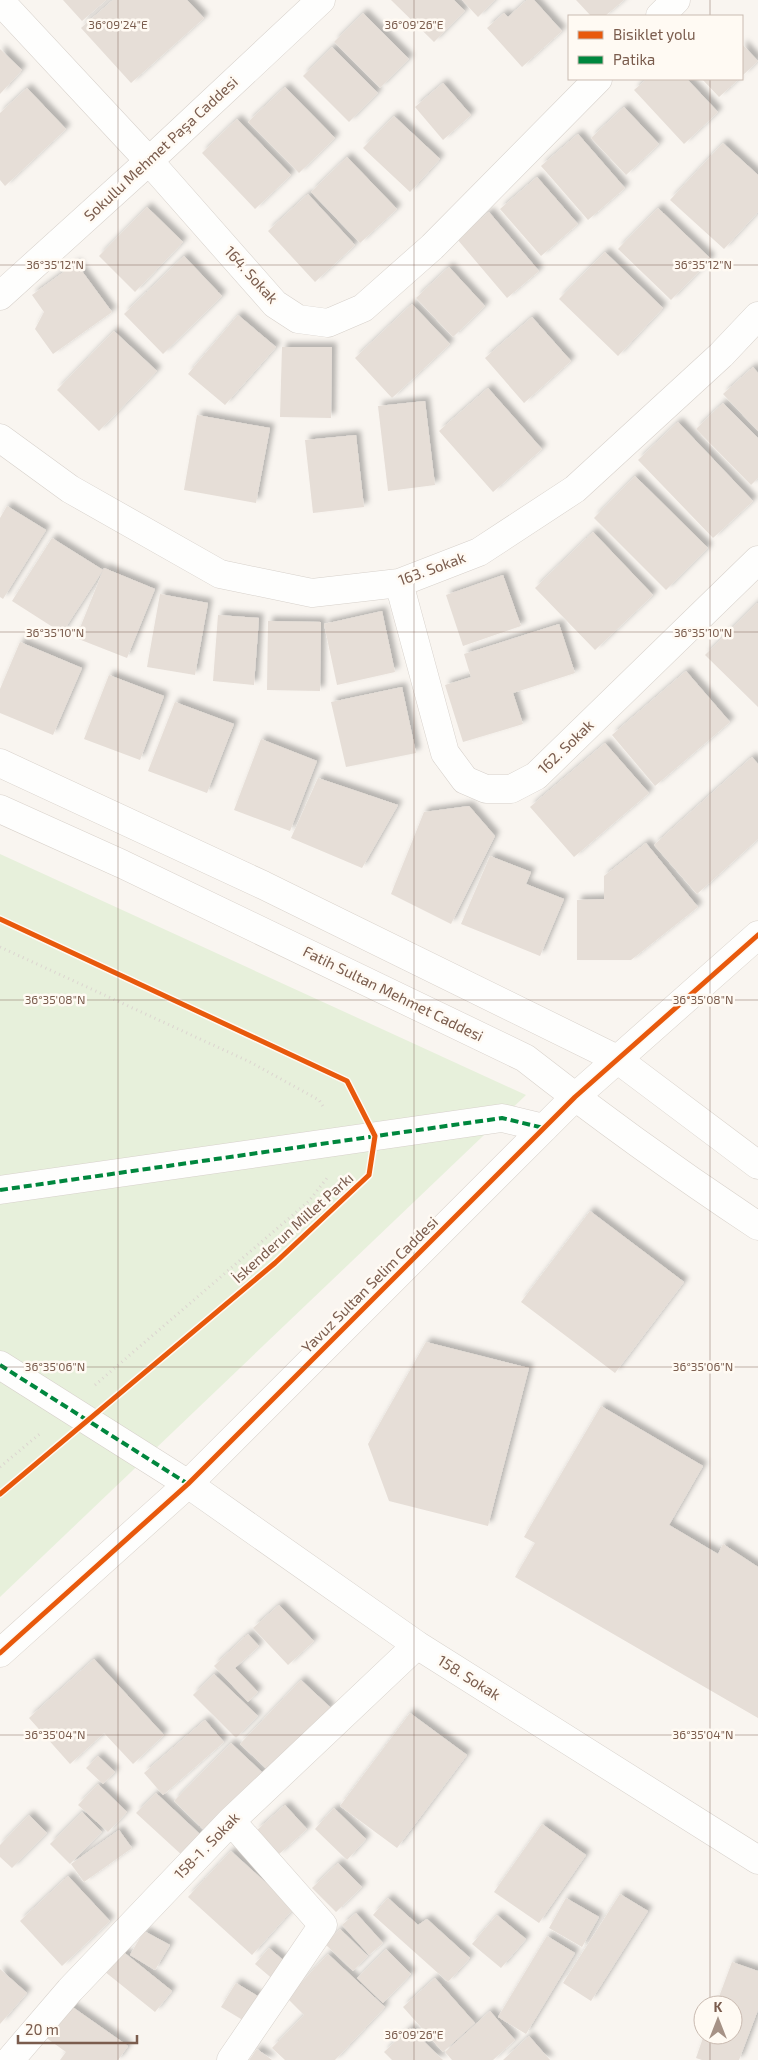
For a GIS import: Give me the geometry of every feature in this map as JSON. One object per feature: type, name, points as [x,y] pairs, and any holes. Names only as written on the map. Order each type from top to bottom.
[{"type":"street","name":"Sokullu Mehmet Paşa Caddesi","points":[[0,296],[149,161],[321,0]]},
{"type":"street","points":[[661,15],[676,0]]},
{"type":"street","name":"164. Sokak","points":[[0,1],[149,161],[275,304],[298,320],[328,323],[363,308],[432,247],[597,80]]},
{"type":"street","name":"163. Sokak","points":[[0,438],[70,489],[220,574],[312,593],[399,583],[479,552],[575,489],[721,354],[758,316]]},
{"type":"street","name":"162. Sokak","points":[[399,583],[445,753],[464,780],[486,789],[511,789],[536,776],[758,560]]},
{"type":"street","points":[[0,763],[263,885],[616,1059],[758,1165]]},
{"type":"street","name":"Fatih Sultan Mehmet Caddesi","points":[[0,809],[122,864],[525,1058],[690,1181],[758,1226]]},
{"type":"street","name":"Yavuz Sultan Selim Caddesi","points":[[0,1653],[188,1484],[575,1097],[758,935]]},
{"type":"street","points":[[0,1190],[502,1118],[544,1128]]},
{"type":"street","name":"158. Sokak","points":[[0,1365],[188,1484],[417,1645],[758,1860]]},
{"type":"street","name":"158-1 . Sokak","points":[[10,2060],[70,1990],[231,1821],[417,1645]]},
{"type":"street","points":[[230,2060],[323,1925],[231,1821]]},
{"type":"green space","points":[[0,854],[526,1095],[0,1597]]},
{"type":"building","points":[[63,0],[106,0],[82,21]]},
{"type":"building","points":[[113,0],[187,0],[204,18],[131,83],[81,28]]},
{"type":"building","points":[[391,0],[454,0],[465,11],[434,42]]},
{"type":"building","points":[[462,0],[495,0],[478,17]]},
{"type":"building","points":[[527,0],[534,0],[562,31],[522,67],[487,28],[504,13],[508,17]]},
{"type":"building","points":[[576,0],[624,0],[606,15],[590,15]]},
{"type":"building","points":[[363,13],[409,59],[380,88],[334,42]]},
{"type":"building","points":[[743,45],[758,61],[743,75]]},
{"type":"building","points":[[332,47],[378,93],[349,122],[303,76]]},
{"type":"building","points":[[0,49],[22,70],[0,94]]},
{"type":"building","points":[[646,80],[688,80],[718,112],[684,144],[634,90]]},
{"type":"building","points":[[703,80],[738,80],[719,97]]},
{"type":"building","points":[[443,83],[471,115],[443,140],[415,107]]},
{"type":"building","points":[[285,87],[335,138],[299,173],[248,122]]},
{"type":"building","points":[[27,88],[66,129],[5,186],[0,180],[0,113]]},
{"type":"building","points":[[624,107],[659,144],[626,175],[591,138]]},
{"type":"building","points":[[394,116],[440,159],[410,192],[363,148]]},
{"type":"building","points":[[237,119],[291,175],[255,209],[202,153]]},
{"type":"building","points":[[578,134],[625,188],[588,220],[541,166]]},
{"type":"building","points":[[723,143],[758,175],[758,212],[724,249],[670,200]]},
{"type":"building","points":[[347,157],[397,209],[360,243],[311,192]]},
{"type":"building","points":[[537,177],[578,224],[541,256],[500,209]]},
{"type":"building","points":[[308,194],[355,245],[315,282],[268,231]]},
{"type":"building","points":[[147,207],[183,242],[135,292],[99,256]]},
{"type":"building","points":[[658,208],[711,259],[671,300],[618,249]]},
{"type":"building","points":[[489,212],[539,271],[507,298],[457,239]]},
{"type":"building","points":[[605,252],[663,308],[618,356],[559,299]]},
{"type":"building","points":[[184,256],[222,296],[163,354],[124,314]]},
{"type":"building","points":[[76,263],[112,312],[53,354],[35,329],[44,312],[32,295]]},
{"type":"building","points":[[449,267],[485,306],[453,337],[416,298]]},
{"type":"building","points":[[412,304],[450,344],[392,398],[355,358]]},
{"type":"building","points":[[238,315],[276,347],[225,405],[188,374]]},
{"type":"building","points":[[532,317],[571,361],[524,403],[485,358]]},
{"type":"building","points":[[114,331],[157,371],[99,431],[57,390]]},
{"type":"building","points":[[282,347],[332,347],[331,418],[280,417]]},
{"type":"building","points":[[753,367],[758,373],[758,431],[723,394]]},
{"type":"building","points":[[488,388],[542,449],[493,492],[439,431]]},
{"type":"building","points":[[425,401],[435,485],[388,491],[378,406]]},
{"type":"building","points":[[723,403],[758,438],[758,478],[751,485],[696,429]]},
{"type":"building","points":[[197,415],[270,428],[256,503],[184,490]]},
{"type":"building","points":[[678,422],[753,501],[713,538],[638,460]]},
{"type":"building","points":[[356,435],[364,507],[313,513],[305,440]]},
{"type":"building","points":[[635,476],[708,548],[666,590],[594,518]]},
{"type":"building","points":[[7,506],[46,530],[3,599],[0,597],[0,518]]},
{"type":"building","points":[[593,532],[653,595],[595,650],[535,588]]},
{"type":"building","points":[[52,538],[103,570],[62,633],[12,601]]},
{"type":"building","points":[[104,568],[155,589],[127,658],[76,638]]},
{"type":"building","points":[[503,575],[521,626],[463,646],[446,595]]},
{"type":"building","points":[[160,594],[208,603],[195,675],[147,667]]},
{"type":"building","points":[[758,604],[758,707],[705,655]]},
{"type":"building","points":[[382,611],[395,672],[337,685],[324,624]]},
{"type":"building","points":[[218,615],[259,618],[254,685],[213,681]]},
{"type":"building","points":[[268,621],[321,622],[320,691],[267,690]]},
{"type":"building","points":[[559,624],[575,673],[513,693],[523,724],[463,742],[445,685],[471,677],[464,654]]},
{"type":"building","points":[[20,642],[82,668],[53,735],[0,713],[0,689]]},
{"type":"building","points":[[686,671],[730,722],[655,786],[612,735]]},
{"type":"building","points":[[109,675],[164,696],[140,760],[84,739]]},
{"type":"building","points":[[402,687],[416,753],[346,767],[331,702]]},
{"type":"building","points":[[175,702],[234,724],[207,793],[148,771]]},
{"type":"building","points":[[261,739],[317,761],[290,831],[234,810]]},
{"type":"building","points":[[605,743],[649,793],[574,857],[530,807]]},
{"type":"building","points":[[752,757],[758,764],[758,839],[697,894],[654,845]]},
{"type":"building","points":[[318,778],[398,805],[362,868],[291,838]]},
{"type":"building","points":[[469,806],[495,836],[451,924],[391,894],[424,812]]},
{"type":"building","points":[[646,843],[698,907],[631,960],[577,960],[577,900],[604,899],[604,876]]},
{"type":"building","points":[[490,856],[531,872],[526,884],[564,899],[540,956],[461,924]]},
{"type":"building","points":[[590,1211],[684,1282],[615,1373],[521,1302]]},
{"type":"building","points":[[426,1342],[529,1368],[488,1526],[389,1501],[368,1444]]},
{"type":"building","points":[[601,1406],[703,1466],[669,1525],[718,1554],[723,1544],[758,1567],[758,1718],[515,1577],[535,1543],[524,1537]]},
{"type":"building","points":[[279,1605],[314,1641],[288,1665],[253,1628]]},
{"type":"building","points":[[248,1634],[259,1646],[235,1668],[258,1692],[248,1702],[214,1666]]},
{"type":"building","points":[[94,1659],[164,1735],[133,1764],[104,1733],[70,1764],[29,1718]]},
{"type":"building","points":[[214,1674],[258,1716],[236,1738],[193,1695]]},
{"type":"building","points":[[301,1680],[331,1708],[270,1772],[240,1744]]},
{"type":"building","points":[[410,1713],[467,1755],[397,1848],[340,1806]]},
{"type":"building","points":[[205,1720],[224,1742],[163,1795],[144,1773]]},
{"type":"building","points":[[231,1743],[266,1776],[208,1834],[174,1801]]},
{"type":"building","points":[[98,1756],[115,1772],[103,1784],[86,1768]]},
{"type":"building","points":[[98,1784],[127,1812],[108,1832],[78,1805]]},
{"type":"building","points":[[156,1793],[203,1837],[184,1857],[136,1813]]},
{"type":"building","points":[[285,1805],[307,1829],[278,1855],[256,1831]]},
{"type":"building","points":[[334,1808],[366,1839],[347,1860],[315,1829]]},
{"type":"building","points":[[82,1812],[102,1832],[70,1864],[50,1844]]},
{"type":"building","points":[[29,1815],[47,1833],[12,1868],[0,1857],[0,1845]]},
{"type":"building","points":[[542,1824],[586,1855],[539,1923],[494,1892]]},
{"type":"building","points":[[119,1830],[132,1848],[84,1882],[71,1864]]},
{"type":"building","points":[[231,1851],[294,1908],[252,1955],[188,1897]]},
{"type":"building","points":[[338,1863],[362,1887],[336,1912],[312,1888]]},
{"type":"building","points":[[68,1876],[110,1921],[62,1966],[20,1921]]},
{"type":"building","points":[[620,1894],[648,1911],[591,2001],[563,1983]]},
{"type":"building","points":[[388,1898],[418,1925],[427,1919],[470,1958],[448,1982],[373,1915]]},
{"type":"building","points":[[566,1898],[599,1917],[582,1947],[549,1928]]},
{"type":"building","points":[[356,1913],[383,1943],[369,1955],[342,1925]]},
{"type":"building","points":[[497,1915],[526,1939],[501,1968],[472,1944]]},
{"type":"building","points":[[340,1929],[368,1956],[353,1971],[325,1944]]},
{"type":"building","points":[[144,1931],[170,1945],[155,1970],[130,1955]]},
{"type":"building","points":[[547,1936],[575,1953],[526,2034],[498,2017]]},
{"type":"building","points":[[116,1946],[172,1991],[155,2012],[99,1967]]},
{"type":"building","points":[[269,1948],[289,1965],[275,1981],[255,1964]]},
{"type":"building","points":[[386,1949],[411,1974],[383,2003],[357,1978]]},
{"type":"building","points":[[328,1954],[385,2007],[335,2060],[285,2060],[272,2048],[304,2015],[287,1998]]},
{"type":"building","points":[[732,1962],[758,1971],[758,2010],[739,2060],[702,2060],[696,2058],[701,2045],[743,2045],[743,1995],[720,1995]]},
{"type":"building","points":[[0,1969],[27,1993],[0,2024]]},
{"type":"building","points":[[435,1978],[475,2023],[443,2052],[403,2007]]},
{"type":"building","points":[[236,1983],[261,1998],[246,2022],[221,2007]]},
{"type":"building","points":[[64,2001],[128,2046],[118,2060],[60,2060],[66,2052],[41,2034]]},
{"type":"building","points":[[490,2011],[515,2040],[493,2060],[452,2060],[445,2052]]},
{"type":"building","points":[[410,2028],[443,2060],[392,2060],[384,2052]]},
{"type":"building","points":[[529,2036],[550,2060],[503,2060]]},
{"type":"building","points":[[257,2049],[272,2060],[249,2060]]},
{"type":"marked path","points":[[0,1190],[502,1118],[544,1128]]},
{"type":"marked path","points":[[0,1365],[188,1484]]},
{"type":"cycle path","name":"İskenderun Millet Parkı","points":[[0,919],[347,1081],[375,1136],[369,1175],[275,1263],[0,1494]]},
{"type":"cycle path","points":[[0,1653],[188,1484],[575,1097],[758,935]]}]
